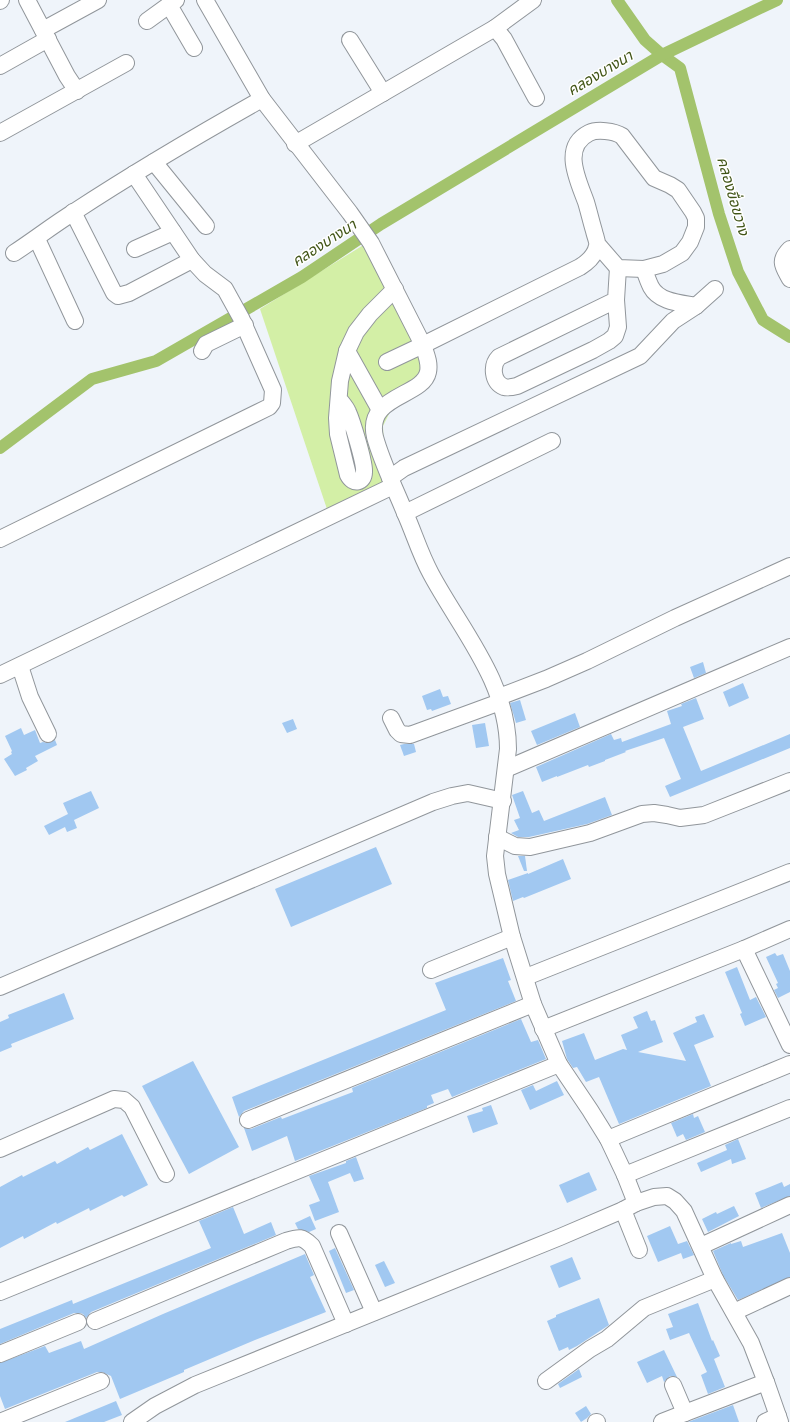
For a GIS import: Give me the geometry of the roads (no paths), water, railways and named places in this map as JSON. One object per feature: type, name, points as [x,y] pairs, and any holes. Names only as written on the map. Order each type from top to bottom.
[{"type":"street","points":[[26,0],[77,91]]},
{"type":"street","points":[[0,66],[98,0]]},
{"type":"street","points":[[205,0],[262,99],[295,144],[350,213],[371,243],[423,346],[429,367],[428,373],[420,384],[390,402],[380,410],[376,416],[374,434],[391,482],[430,574],[483,660],[499,699],[508,735],[508,749],[503,801],[495,856],[497,874],[512,937],[533,1004],[559,1064],[608,1140],[625,1175],[629,1206],[639,1250]]},
{"type":"street","points":[[295,144],[495,28],[533,0]]},
{"type":"street","points":[[147,22],[173,3],[194,48]]},
{"type":"street","points":[[495,28],[504,39],[536,98]]},
{"type":"street","points":[[350,40],[383,93]]},
{"type":"street","points":[[0,133],[126,64]]},
{"type":"street","points":[[14,253],[73,212],[134,174],[262,99]]},
{"type":"street","points":[[616,300],[499,357],[495,362],[493,369],[496,380],[503,387],[509,388],[517,386],[593,350],[615,336],[618,327],[616,300],[618,268],[598,245],[574,166],[573,154],[576,145],[582,137],[591,132],[600,131],[617,133],[622,136],[654,178],[678,190],[696,218],[694,234],[682,253],[664,264],[644,269],[618,268]]},
{"type":"street","points":[[154,162],[206,226]]},
{"type":"street","points":[[0,540],[269,407],[272,403],[273,390],[243,321],[225,289],[205,274],[192,260],[134,174]]},
{"type":"street","points":[[73,212],[114,293],[118,296],[129,293],[192,260]]},
{"type":"street","points":[[135,249],[173,232]]},
{"type":"street","points":[[37,238],[75,321]]},
{"type":"street","points":[[387,362],[423,346],[580,267],[590,261],[598,245]]},
{"type":"street","points":[[790,249],[783,257],[782,262],[790,279]]},
{"type":"street","points":[[644,269],[651,287],[657,295],[670,301],[696,306]]},
{"type":"street","points":[[339,399],[340,381],[347,350],[356,332],[370,314],[395,289]]},
{"type":"street","points":[[0,675],[391,482],[404,468],[640,356],[673,321],[696,306],[715,289]]},
{"type":"street","points":[[202,351],[206,344],[243,321]]},
{"type":"street","points":[[347,350],[380,410]]},
{"type":"street","points":[[405,513],[552,441]]},
{"type":"street","points":[[391,718],[401,734],[410,735],[423,731],[587,662],[675,618],[790,566]]},
{"type":"street","points":[[506,769],[790,647]]},
{"type":"street","points":[[20,666],[30,697],[48,734]]},
{"type":"street","points":[[497,837],[515,846],[530,847],[590,833],[642,814],[660,814],[680,818],[704,815],[790,781]]},
{"type":"street","points":[[0,987],[433,802],[468,793],[503,801]]},
{"type":"street","points":[[526,978],[790,872]]},
{"type":"street","points":[[543,1029],[744,950],[790,929]]},
{"type":"street","points":[[431,970],[512,937]]},
{"type":"street","points":[[744,950],[790,1045]]},
{"type":"street","points":[[248,1120],[533,1004]]},
{"type":"street","points":[[0,1292],[559,1064]]},
{"type":"street","points":[[608,1140],[790,1064]]},
{"type":"street","points":[[0,1149],[114,1099],[124,1100],[132,1107],[166,1174]]},
{"type":"street","points":[[625,1175],[790,1108]]},
{"type":"street","points":[[132,1422],[155,1406],[195,1385],[629,1206],[654,1197],[666,1196],[675,1200],[684,1211],[715,1279],[750,1343],[766,1382],[774,1420]]},
{"type":"street","points":[[701,1246],[790,1205]]},
{"type":"street","points":[[339,1233],[374,1312]]},
{"type":"street","points":[[96,1321],[286,1241],[297,1238],[305,1239],[312,1246],[346,1324]]},
{"type":"street","points":[[546,1381],[590,1349],[607,1339],[644,1308],[715,1279]]},
{"type":"street","points":[[734,1312],[790,1286]]},
{"type":"street","points":[[0,1354],[78,1322]]},
{"type":"street","points":[[0,1422],[101,1381]]},
{"type":"street","points":[[662,1422],[766,1382]]},
{"type":"street","points":[[673,1386],[685,1413]]},
{"type":"waterway","name":"คลองขื่อขวาง","points":[[617,0],[645,40],[680,68],[719,214],[738,272],[763,320],[790,337]]},
{"type":"waterway","name":"คลองบางนา","points":[[0,448],[92,379],[156,361],[302,277],[381,224],[662,55],[777,0]]}]
